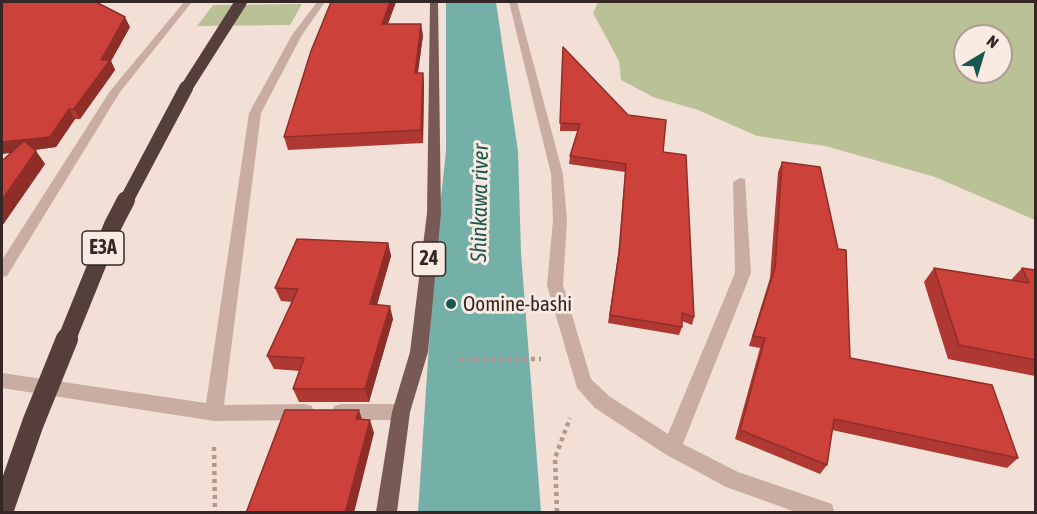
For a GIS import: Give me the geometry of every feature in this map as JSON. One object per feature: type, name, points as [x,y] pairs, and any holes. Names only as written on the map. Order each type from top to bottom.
[{"type":"highway","name":"E3A","points":[[2,513],[33,423],[113,225],[182,95],[241,2]]},
{"type":"main road","name":"24","points":[[386,513],[400,412],[419,352],[434,213],[434,2]]},
{"type":"street","points":[[2,272],[115,92],[188,2]]},
{"type":"street","points":[[214,413],[255,113],[297,35],[321,2]]},
{"type":"street","points":[[513,2],[557,174],[560,220],[555,285],[583,383],[602,402],[672,448],[733,480],[824,513]]},
{"type":"street","points":[[672,448],[744,273],[740,182]]},
{"type":"street","points":[[2,381],[214,413],[400,412]]},
{"type":"path","points":[[459,359],[578,360]]},
{"type":"path","points":[[557,513],[555,458],[583,383]]},
{"type":"path","points":[[214,413],[215,513]]},
{"type":"green space","points":[[598,2],[1035,2],[1035,220],[935,177],[825,146],[757,136],[698,110],[653,97],[621,80],[619,61],[593,13]]},
{"type":"green space","points":[[302,4],[290,25],[197,26],[213,5]]},
{"type":"building","points":[[2,2],[96,2],[125,17],[101,60],[110,60],[74,109],[69,109],[50,137],[2,142]]},
{"type":"building","points":[[331,2],[390,2],[382,24],[421,24],[415,73],[423,73],[421,130],[284,137],[311,51]]},
{"type":"building","points":[[563,47],[628,115],[666,120],[663,152],[686,155],[694,317],[682,313],[682,327],[610,315],[620,246],[626,164],[570,156],[580,124],[560,123]]},
{"type":"building","points":[[24,141],[36,151],[2,200],[2,161]]},
{"type":"building","points":[[782,162],[820,167],[838,249],[846,250],[850,358],[992,385],[1018,458],[834,419],[827,465],[740,430],[765,338],[753,336],[775,268]]},
{"type":"building","points":[[297,239],[388,243],[370,304],[390,306],[365,389],[293,389],[304,358],[267,356],[298,289],[275,288]]},
{"type":"building","points":[[934,268],[1029,283],[1022,268],[1035,270],[1035,360],[959,345]]},
{"type":"building","points":[[285,410],[359,410],[356,419],[370,420],[345,513],[246,513]]},
{"type":"waterway","name":"Shinkawa river","points":[[471,2],[482,151],[478,253],[480,512]]},
{"type":"place","name":"Oomine-bashi","points":[[451,304]]}]
